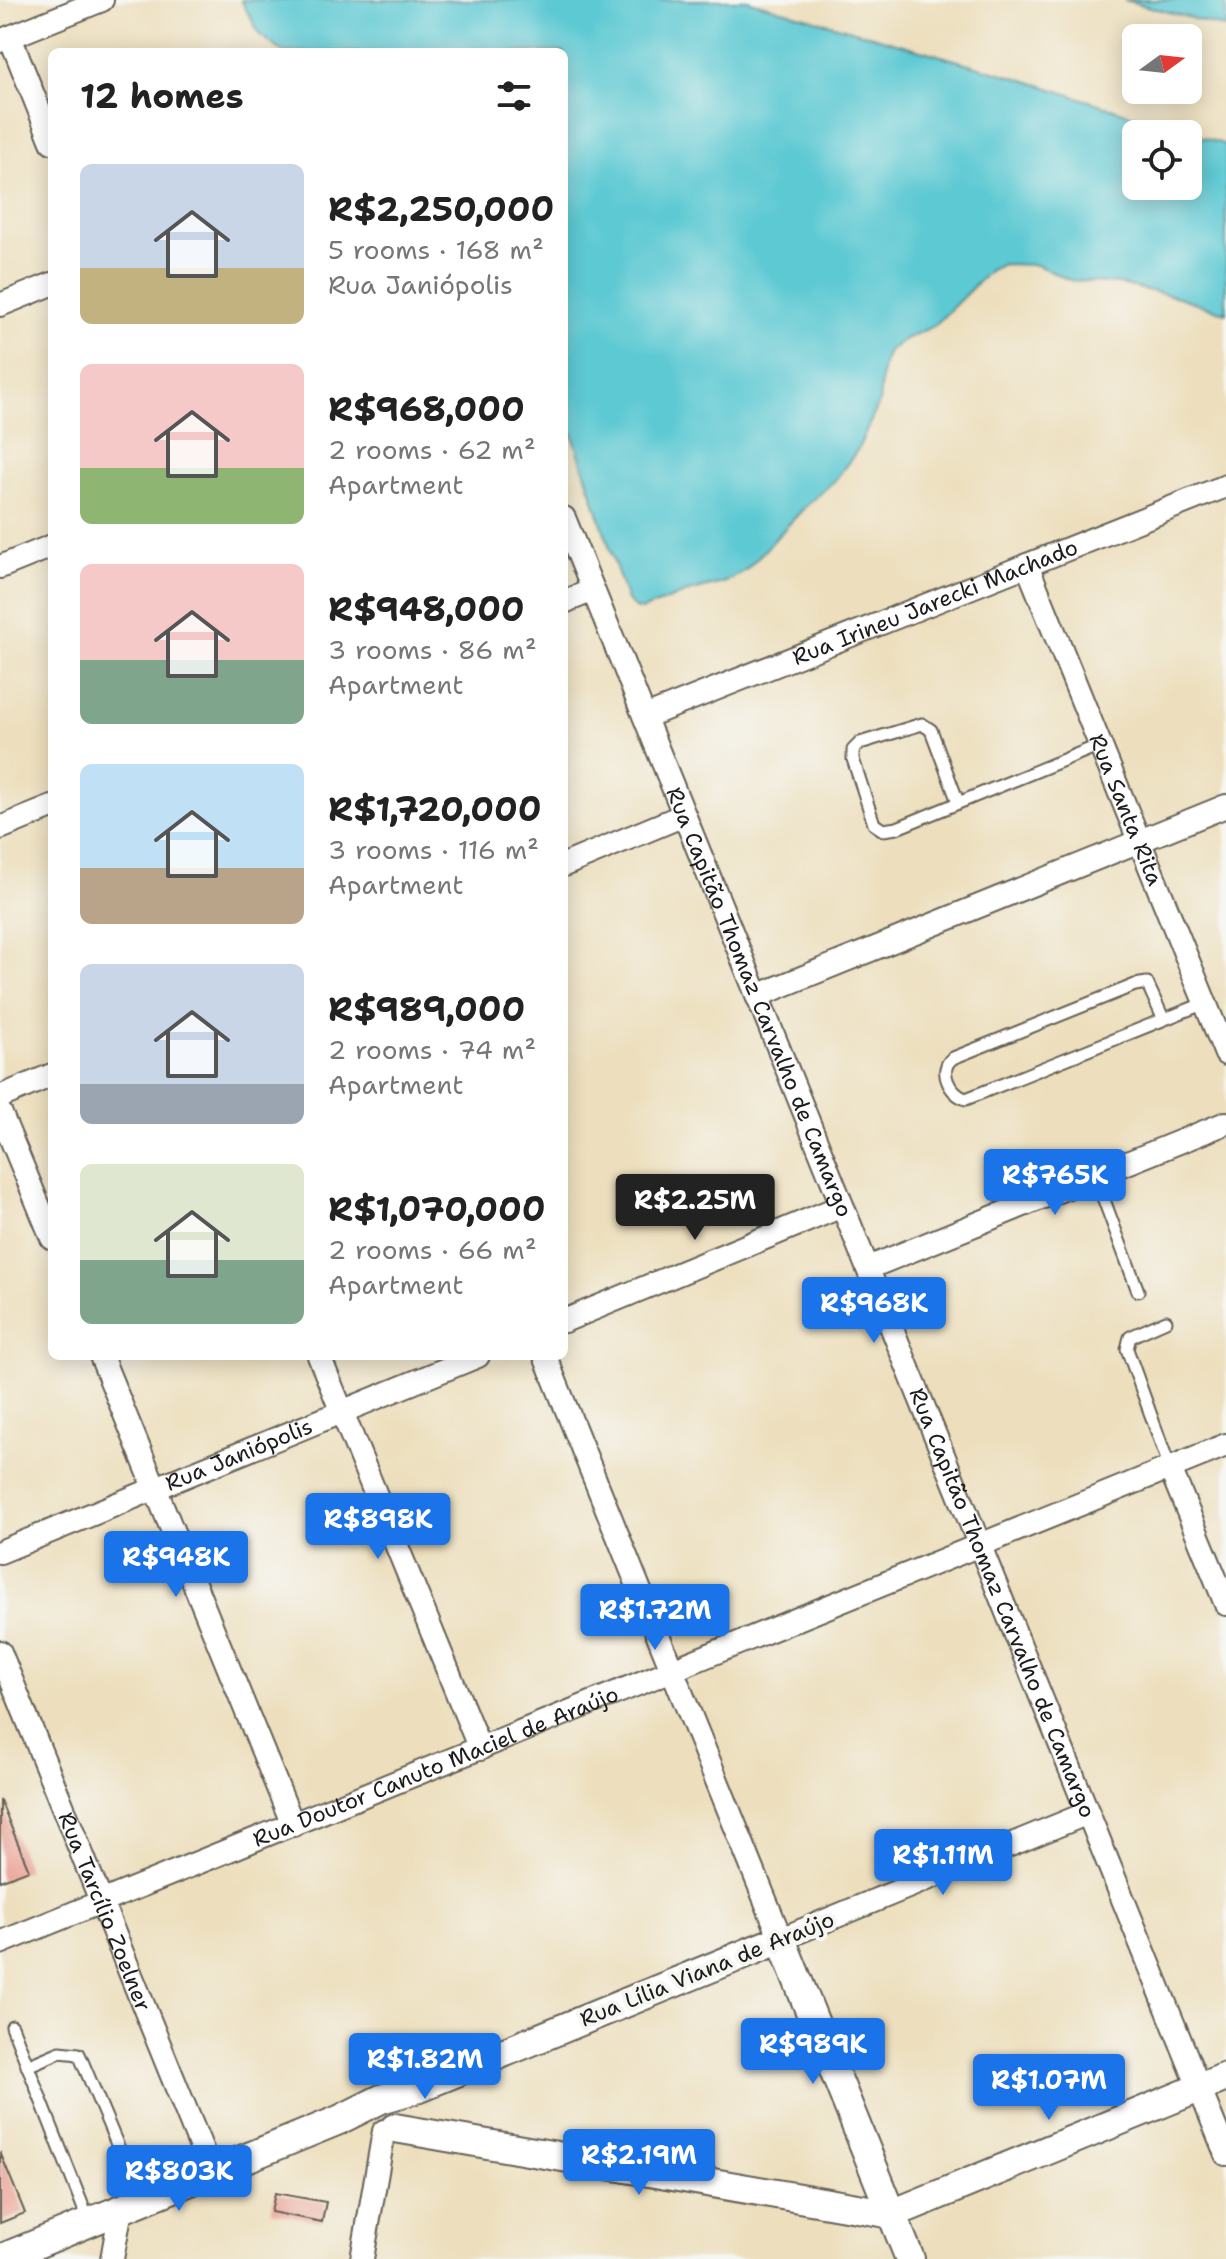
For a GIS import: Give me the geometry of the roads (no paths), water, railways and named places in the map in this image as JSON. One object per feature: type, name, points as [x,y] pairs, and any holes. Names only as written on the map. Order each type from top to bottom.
[{"type":"street","points":[[48,133],[5,39],[102,0]]},
{"type":"street","points":[[0,305],[48,286]]},
{"type":"street","name":"Rua Irineu Jarecki Machado","points":[[645,717],[1226,486]]},
{"type":"street","name":"Rua Capitão Thomaz Carvalho de Camargo","points":[[568,528],[1226,2154]]},
{"type":"street","points":[[0,567],[48,548]]},
{"type":"street","name":"Rua Santa Rita","points":[[1027,565],[1226,1054]]},
{"type":"street","points":[[568,600],[593,590]]},
{"type":"street","points":[[757,996],[1226,806]]},
{"type":"street","points":[[0,828],[48,809]]},
{"type":"street","points":[[568,863],[684,815]]},
{"type":"street","points":[[0,1097],[48,1077]]},
{"type":"street","points":[[0,1112],[48,1228]]},
{"type":"street","points":[[868,1268],[1226,1123]]},
{"type":"street","points":[[568,1319],[842,1206]]},
{"type":"street","points":[[103,1360],[293,1825]]},
{"type":"street","points":[[321,1360],[480,1749]]},
{"type":"street","name":"Rua Janiópolis","points":[[0,1552],[468,1360]]},
{"type":"street","points":[[547,1360],[910,2259]]},
{"type":"street","name":"Rua Doutor Canuto Maciel de Araújo","points":[[0,1943],[1226,1445]]},
{"type":"street","points":[[1170,1468],[1226,1604]]},
{"type":"street","name":"Rua Tarcílio Zoelner","points":[[0,1652],[211,2172]]},
{"type":"street","name":"Rua Lília Viana de Araújo","points":[[0,2259],[339,2120],[388,2110],[781,1939],[1088,1813]]},
{"type":"street","points":[[362,2259],[388,2110],[892,2214],[1226,2077]]},
{"type":"street","points":[[112,2259],[131,2205]]},
{"type":"lane","points":[[958,802],[931,730],[922,724],[860,743],[853,750],[853,759],[874,824],[883,830],[897,828],[1100,745]]},
{"type":"lane","points":[[1163,1018],[1147,983],[1135,985],[953,1058],[945,1068],[951,1091],[966,1099],[1205,1003]]},
{"type":"lane","points":[[1095,1176],[1138,1291]]},
{"type":"lane","points":[[1166,1321],[1130,1337],[1127,1349],[1170,1468]]},
{"type":"lane","points":[[12,2026],[89,2222]]},
{"type":"lane","points":[[27,2066],[60,2052],[79,2054],[131,2205]]},
{"type":"water","points":[[241,0],[747,0],[1018,78],[1148,120],[1122,120],[1122,200],[1202,200],[1202,137],[1226,145],[1226,313],[1178,297],[1119,284],[1069,280],[1037,265],[1003,264],[990,270],[934,326],[905,339],[888,351],[882,369],[879,403],[858,449],[836,479],[746,570],[726,582],[685,593],[642,610],[636,609],[627,601],[568,420],[568,48],[278,48],[260,35]]},
{"type":"water","points":[[1124,0],[1226,0],[1226,28]]}]
